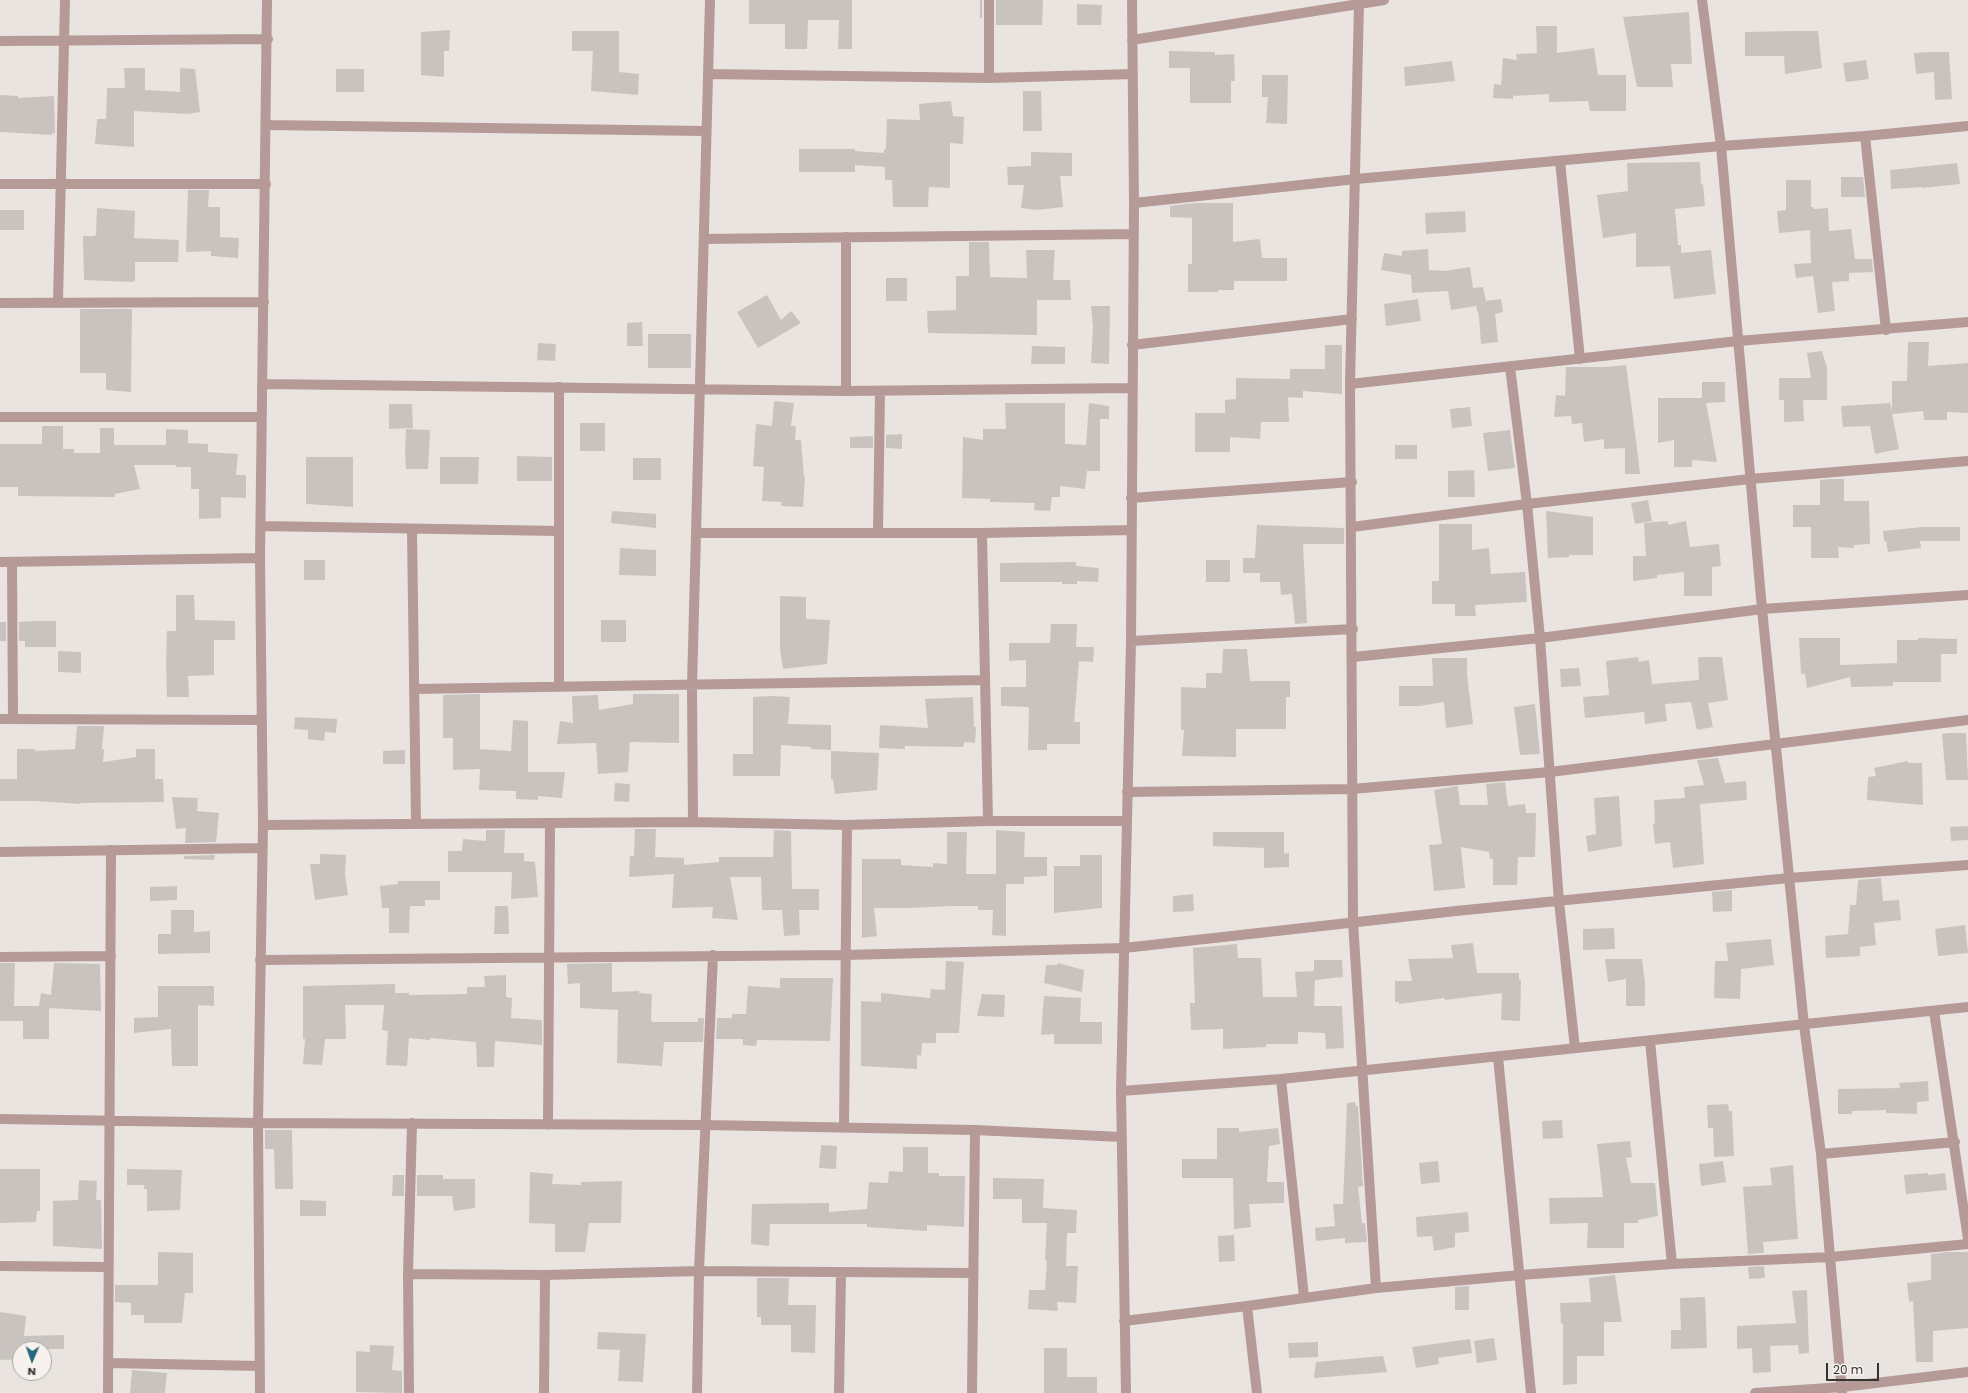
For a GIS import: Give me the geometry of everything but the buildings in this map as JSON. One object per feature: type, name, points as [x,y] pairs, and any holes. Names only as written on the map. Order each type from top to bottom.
[{"type":"street","points":[[58,302],[65,0]]},
{"type":"street","points":[[260,1393],[258,1123],[263,825],[261,720],[260,417],[263,384],[268,40],[267,0]]},
{"type":"street","points":[[693,822],[692,686],[710,0]]},
{"type":"street","points":[[989,0],[989,78]]},
{"type":"street","points":[[1126,1393],[1121,1091],[1131,641],[1134,203],[1132,0]]},
{"type":"street","points":[[1132,40],[1384,0]]},
{"type":"street","points":[[1702,0],[1721,146],[1762,609],[1804,1025],[1821,1154],[1842,1390]]},
{"type":"street","points":[[1359,4],[1350,384],[1353,629],[1353,922],[1364,1069],[1376,1288]]},
{"type":"street","points":[[0,41],[268,40]]},
{"type":"street","points":[[708,74],[989,78],[1133,74]]},
{"type":"street","points":[[266,125],[706,131]]},
{"type":"street","points":[[1134,203],[1356,179],[1721,146],[1864,136],[1968,126]]},
{"type":"street","points":[[1864,136],[1886,330]]},
{"type":"street","points":[[1560,161],[1580,359]]},
{"type":"street","points":[[0,184],[266,184]]},
{"type":"street","points":[[704,239],[1133,234]]},
{"type":"street","points":[[846,238],[846,391]]},
{"type":"street","points":[[0,303],[264,302]]},
{"type":"street","points":[[1132,345],[1352,319]]},
{"type":"street","points":[[1350,384],[1738,341],[1886,330],[1968,322]]},
{"type":"street","points":[[1510,367],[1528,504],[1540,638],[1559,902],[1574,1048]]},
{"type":"street","points":[[263,384],[846,391],[1132,388]]},
{"type":"street","points":[[559,387],[559,687]]},
{"type":"street","points":[[878,533],[880,391]]},
{"type":"street","points":[[0,417],[260,417]]},
{"type":"street","points":[[1352,527],[1528,504],[1750,479],[1968,461]]},
{"type":"street","points":[[1131,498],[1352,482]]},
{"type":"street","points":[[261,526],[412,530],[559,531]]},
{"type":"street","points":[[412,530],[416,823]]},
{"type":"street","points":[[696,533],[982,533],[1131,530]]},
{"type":"street","points":[[982,533],[988,821]]},
{"type":"street","points":[[0,562],[260,558]]},
{"type":"street","points":[[12,562],[13,719]]},
{"type":"street","points":[[1353,657],[1540,638],[1762,609],[1968,595]]},
{"type":"street","points":[[1131,641],[1353,629]]},
{"type":"street","points":[[414,690],[985,680]]},
{"type":"street","points":[[0,719],[261,720]]},
{"type":"street","points":[[1127,792],[1352,789],[1550,772],[1968,720]]},
{"type":"street","points":[[263,825],[693,822],[847,825],[988,821],[1127,821]]},
{"type":"street","points":[[548,1125],[550,824]]},
{"type":"street","points":[[844,1128],[847,825]]},
{"type":"street","points":[[0,852],[262,848]]},
{"type":"street","points":[[108,1393],[111,850]]},
{"type":"street","points":[[260,960],[549,956],[845,955],[1124,948],[1353,922],[1789,878],[1968,865]]},
{"type":"street","points":[[697,1393],[699,1271],[713,955]]},
{"type":"street","points":[[0,957],[111,956]]},
{"type":"street","points":[[1121,1091],[1281,1079],[1364,1069],[1498,1057],[1968,1007]]},
{"type":"street","points":[[1934,1011],[1955,1142],[1968,1240]]},
{"type":"street","points":[[1650,1040],[1672,1264]]},
{"type":"street","points":[[1498,1057],[1531,1393]]},
{"type":"street","points":[[1281,1079],[1304,1297]]},
{"type":"street","points":[[0,1119],[258,1123],[706,1125],[975,1130],[1121,1137]]},
{"type":"street","points":[[409,1393],[408,1274],[412,1123]]},
{"type":"street","points":[[972,1393],[972,1273],[975,1130]]},
{"type":"street","points":[[1821,1154],[1955,1142]]},
{"type":"street","points":[[1124,1321],[1376,1288],[1520,1275],[1672,1264],[1831,1257],[1968,1244]]},
{"type":"street","points":[[0,1266],[108,1267]]},
{"type":"street","points":[[408,1274],[545,1275],[699,1271],[972,1273]]},
{"type":"street","points":[[839,1393],[841,1273]]},
{"type":"street","points":[[544,1393],[545,1275]]},
{"type":"street","points":[[1247,1306],[1257,1393]]},
{"type":"street","points":[[108,1363],[260,1366]]},
{"type":"street","points":[[1755,1393],[1842,1390],[1968,1372]]}]
